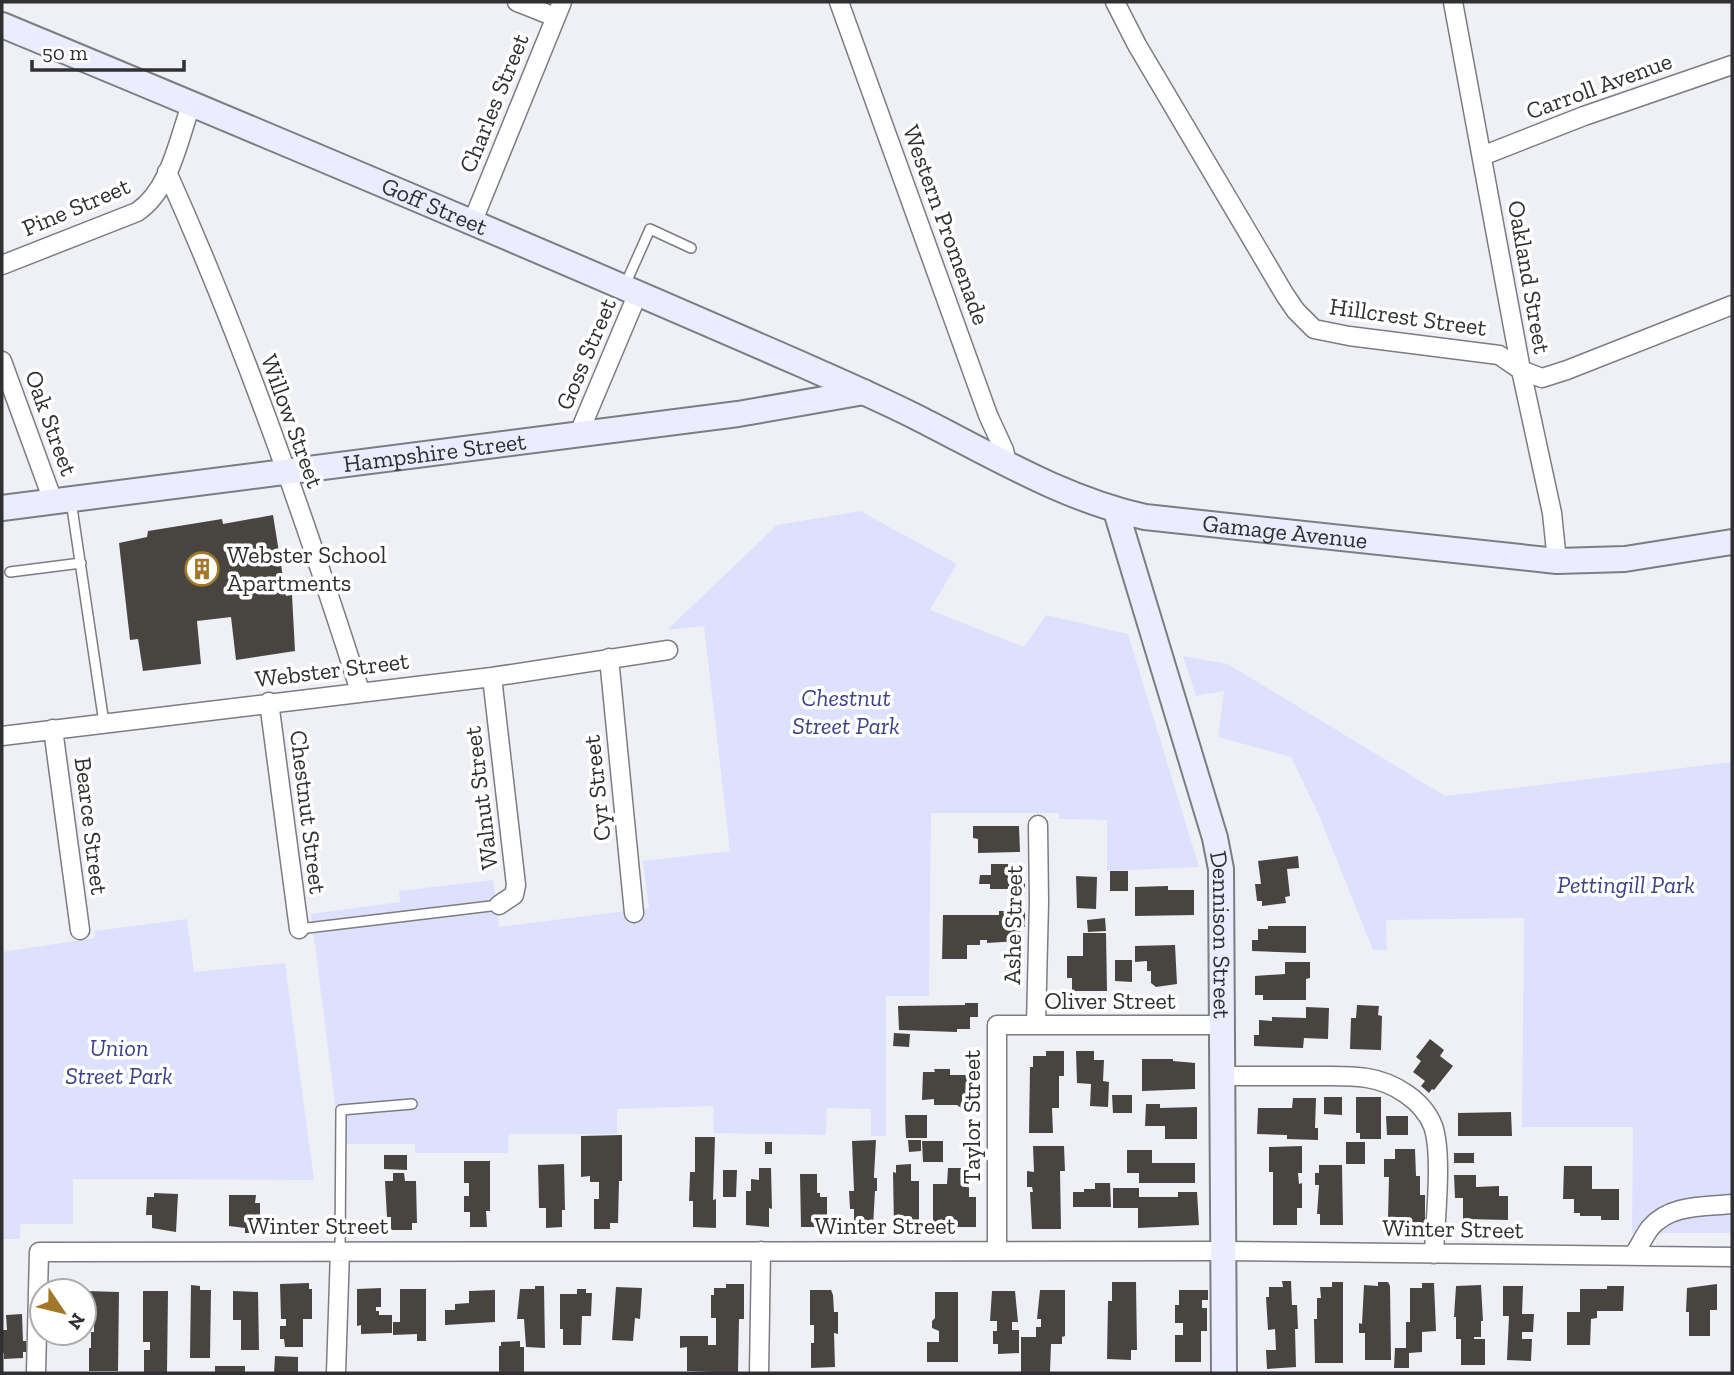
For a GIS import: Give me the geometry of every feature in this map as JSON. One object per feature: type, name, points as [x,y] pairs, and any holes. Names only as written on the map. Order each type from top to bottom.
[{"type":"street","points":[[517,2],[558,10]]},
{"type":"street","name":"Western Promenade","points":[[839,2],[1007,464]]},
{"type":"street","name":"Hillcrest Street","points":[[1115,2],[1137,45],[1285,295],[1314,329],[1499,355],[1521,370],[1542,378],[1732,305]]},
{"type":"street","name":"Oakland Street","points":[[1452,2],[1521,370],[1552,513],[1557,561]]},
{"type":"street","name":"Charles Street","points":[[472,223],[558,10]]},
{"type":"street","name":"Goff Street","points":[[2,25],[631,290],[864,392]]},
{"type":"street","name":"Carroll Avenue","points":[[1482,156],[1584,116],[1732,65]]},
{"type":"street","name":"Pine Street","points":[[2,265],[137,212],[155,197],[191,105]]},
{"type":"street","name":"Willow Street","points":[[167,172],[208,263],[322,573],[360,691]]},
{"type":"street","name":"Goss Street","points":[[579,433],[631,290]]},
{"type":"street","name":"Oak Street","points":[[2,361],[62,500]]},
{"type":"street","name":"Gamage Avenue","points":[[864,392],[1085,501],[1145,517],[1557,561],[1625,559],[1732,542]]},
{"type":"street","name":"Hampshire Street","points":[[2,508],[738,414],[864,392]]},
{"type":"street","name":"Dennison Street","points":[[1116,511],[1216,838],[1221,869],[1224,1373]]},
{"type":"street","name":"Webster Street","points":[[2,736],[492,677],[668,650]]},
{"type":"street","name":"Cyr Street","points":[[609,658],[634,913]]},
{"type":"street","name":"Walnut Street","points":[[492,677],[516,885],[514,895],[499,905]]},
{"type":"street","name":"Chestnut Street","points":[[269,702],[299,929]]},
{"type":"street","name":"Bearce Street","points":[[53,729],[80,930]]},
{"type":"street","name":"Ashe Street","points":[[1035,1025],[1038,825]]},
{"type":"street","name":"Oliver Street","points":[[997,1025],[1223,1026]]},
{"type":"street","name":"Taylor Street","points":[[997,1025],[997,1251]]},
{"type":"street","points":[[1223,1076],[1369,1078],[1389,1085],[1415,1101],[1434,1128],[1437,1151],[1434,1254]]},
{"type":"street","points":[[1633,1256],[1650,1228],[1665,1215],[1691,1208],[1732,1204]]},
{"type":"street","points":[[336,1373],[340,1251]]},
{"type":"street","points":[[759,1373],[761,1251]]},
{"type":"street","name":"Winter Street","points":[[36,1373],[39,1252],[1223,1251],[1732,1256]]},
{"type":"lane","points":[[631,290],[650,229],[691,248]]},
{"type":"lane","points":[[62,500],[81,563],[104,723]]},
{"type":"lane","points":[[10,572],[81,563]]},
{"type":"lane","points":[[299,929],[499,905]]},
{"type":"lane","points":[[340,1251],[341,1110],[412,1104]]},
{"type":"green space","name":"Chestnut Street Park","points":[[860,511],[957,564],[930,610],[1024,647],[1046,615],[1128,634],[1199,867],[1107,871],[1107,820],[1059,819],[1059,813],[931,813],[929,996],[886,996],[886,1136],[871,1136],[871,1109],[827,1108],[826,1135],[714,1133],[713,1106],[617,1109],[617,1134],[509,1134],[508,1153],[415,1153],[415,1144],[340,1144],[311,914],[400,902],[399,891],[493,880],[499,927],[649,908],[643,861],[730,851],[704,626],[667,630],[777,525]]},
{"type":"green space","name":"Pettingill Park","points":[[1183,656],[1228,664],[1445,796],[1732,762],[1732,1233],[1632,1233],[1633,1127],[1522,1127],[1524,918],[1386,920],[1387,950],[1373,950],[1318,813],[1291,757],[1218,737],[1224,691],[1196,696]]},
{"type":"green space","name":"Union Street Park","points":[[187,919],[194,972],[285,963],[314,1180],[73,1179],[73,1224],[21,1224],[20,1239],[2,1239],[2,952],[95,938],[95,931]]},
{"type":"building","name":"Webster School Apartments","points":[[273,515],[286,596],[292,595],[295,651],[236,660],[231,617],[197,621],[201,664],[143,671],[138,639],[130,640],[119,543],[147,537],[148,531],[222,519],[223,524]]},
{"type":"building","points":[[973,826],[1019,826],[1020,852],[978,853],[978,839],[973,838]]},
{"type":"building","points":[[1298,856],[1299,868],[1287,869],[1290,896],[1285,897],[1286,903],[1262,906],[1262,901],[1257,901],[1255,884],[1261,884],[1258,861]]},
{"type":"building","points":[[991,864],[1020,864],[1020,879],[1025,879],[1025,894],[1011,894],[1011,889],[990,889],[990,884],[979,884],[980,875],[991,875]]},
{"type":"building","points":[[1110,871],[1128,871],[1128,891],[1110,891]]},
{"type":"building","points":[[1076,876],[1097,877],[1096,909],[1077,908]]},
{"type":"building","points":[[1168,886],[1168,890],[1194,890],[1194,915],[1135,916],[1135,887]]},
{"type":"building","points":[[999,911],[1025,911],[1025,927],[1020,927],[1020,941],[987,943],[987,940],[980,940],[980,945],[967,945],[967,959],[942,959],[943,915],[999,915]]},
{"type":"building","points":[[1105,918],[1106,931],[1088,932],[1087,920]]},
{"type":"building","points":[[1268,926],[1306,926],[1306,953],[1252,951],[1252,940],[1258,940],[1258,929],[1268,929]]},
{"type":"building","points":[[1083,933],[1106,933],[1107,991],[1072,991],[1072,978],[1067,978],[1067,956],[1083,956]]},
{"type":"building","points":[[1175,945],[1177,984],[1156,987],[1151,983],[1151,971],[1147,971],[1147,961],[1135,962],[1135,946]]},
{"type":"building","points":[[1115,960],[1132,960],[1132,982],[1115,981]]},
{"type":"building","points":[[1285,962],[1310,962],[1310,978],[1306,979],[1306,1000],[1263,1000],[1263,995],[1255,995],[1255,976],[1285,974]]},
{"type":"building","points":[[978,1003],[978,1017],[970,1017],[970,1029],[957,1029],[957,1032],[899,1030],[898,1006]]},
{"type":"building","points":[[1357,1005],[1379,1006],[1378,1015],[1382,1016],[1381,1050],[1350,1049],[1351,1018],[1356,1018]]},
{"type":"building","points":[[1306,1007],[1329,1008],[1328,1039],[1304,1038],[1303,1048],[1254,1046],[1254,1035],[1259,1035],[1259,1020],[1272,1021],[1272,1017],[1306,1018]]},
{"type":"building","points":[[894,1033],[910,1034],[909,1047],[893,1046]]},
{"type":"building","points":[[1430,1039],[1444,1050],[1440,1056],[1453,1066],[1429,1093],[1421,1086],[1425,1081],[1413,1072],[1421,1061],[1416,1057]]},
{"type":"building","points":[[1046,1051],[1064,1051],[1064,1076],[1059,1076],[1059,1108],[1052,1108],[1053,1133],[1029,1133],[1030,1067],[1033,1067],[1033,1056],[1046,1056]]},
{"type":"building","points":[[1076,1051],[1094,1051],[1094,1060],[1104,1060],[1103,1081],[1109,1082],[1108,1107],[1090,1106],[1091,1084],[1077,1083]]},
{"type":"building","points":[[1142,1059],[1173,1059],[1195,1063],[1195,1089],[1142,1091]]},
{"type":"building","points":[[934,1069],[950,1069],[950,1075],[971,1075],[970,1107],[964,1110],[957,1105],[934,1105],[934,1099],[922,1100],[923,1072],[935,1072]]},
{"type":"building","points":[[1112,1095],[1132,1095],[1132,1113],[1113,1113]]},
{"type":"building","points":[[1324,1097],[1342,1097],[1342,1115],[1324,1114]]},
{"type":"building","points":[[1356,1097],[1381,1097],[1381,1139],[1360,1139],[1360,1133],[1356,1133]]},
{"type":"building","points":[[1293,1098],[1316,1098],[1315,1128],[1318,1128],[1318,1140],[1257,1134],[1258,1108],[1292,1108]]},
{"type":"building","points":[[1146,1104],[1160,1104],[1160,1108],[1197,1107],[1197,1139],[1165,1139],[1165,1126],[1145,1126]]},
{"type":"building","points":[[1511,1112],[1512,1136],[1458,1136],[1458,1113]]},
{"type":"building","points":[[905,1115],[927,1115],[927,1138],[906,1138]]},
{"type":"building","points":[[1386,1116],[1408,1116],[1408,1135],[1387,1135]]},
{"type":"building","points":[[622,1135],[618,1223],[610,1223],[610,1229],[594,1229],[594,1199],[599,1199],[599,1182],[590,1182],[590,1176],[581,1177],[581,1136]]},
{"type":"building","points":[[695,1137],[715,1137],[713,1200],[716,1199],[716,1228],[693,1227],[693,1201],[689,1201],[690,1172],[695,1172]]},
{"type":"building","points":[[876,1140],[874,1178],[877,1178],[877,1191],[873,1227],[854,1227],[854,1209],[850,1209],[849,1191],[854,1191],[852,1141]]},
{"type":"building","points":[[908,1140],[921,1140],[921,1151],[909,1152]]},
{"type":"building","points":[[922,1141],[943,1141],[943,1162],[923,1162]]},
{"type":"building","points":[[765,1142],[772,1142],[772,1154],[765,1154]]},
{"type":"building","points":[[1346,1142],[1365,1142],[1365,1164],[1346,1164]]},
{"type":"building","points":[[1033,1146],[1064,1146],[1065,1171],[1060,1171],[1061,1229],[1032,1229],[1030,1192],[1033,1192],[1032,1187],[1027,1187],[1027,1171],[1034,1172]]},
{"type":"building","points":[[1302,1146],[1302,1173],[1298,1173],[1299,1184],[1302,1183],[1302,1208],[1297,1208],[1297,1225],[1273,1225],[1273,1172],[1269,1172],[1269,1147]]},
{"type":"building","points":[[1395,1149],[1415,1149],[1420,1195],[1425,1195],[1425,1223],[1388,1218],[1389,1177],[1384,1177],[1384,1159],[1395,1159]]},
{"type":"building","points":[[1127,1150],[1152,1150],[1152,1163],[1195,1163],[1195,1183],[1139,1183],[1139,1173],[1127,1173]]},
{"type":"building","points":[[1454,1153],[1474,1153],[1474,1163],[1454,1163]]},
{"type":"building","points":[[384,1155],[407,1155],[407,1170],[384,1169]]},
{"type":"building","points":[[464,1161],[490,1161],[490,1211],[486,1211],[487,1227],[470,1227],[470,1212],[464,1212],[464,1196],[469,1196],[469,1183],[464,1183]]},
{"type":"building","points":[[564,1164],[565,1210],[562,1210],[562,1227],[546,1228],[546,1208],[539,1208],[538,1165]]},
{"type":"building","points":[[911,1164],[911,1181],[919,1181],[919,1227],[894,1227],[893,1172],[896,1173],[896,1165]]},
{"type":"building","points":[[1319,1165],[1342,1165],[1343,1225],[1320,1225],[1320,1214],[1317,1214],[1319,1185],[1315,1185],[1315,1173],[1319,1173]]},
{"type":"building","points":[[1564,1166],[1592,1166],[1592,1189],[1619,1189],[1619,1220],[1601,1220],[1601,1216],[1580,1216],[1580,1213],[1574,1213],[1574,1199],[1563,1199]]},
{"type":"building","points":[[759,1168],[771,1168],[772,1209],[769,1208],[769,1227],[746,1225],[746,1191],[751,1191],[751,1179],[759,1180]]},
{"type":"building","points":[[948,1168],[965,1168],[965,1177],[972,1177],[972,1182],[969,1182],[969,1197],[976,1197],[976,1227],[948,1227],[948,1222],[933,1222],[933,1184],[947,1184]]},
{"type":"building","points":[[723,1170],[737,1170],[736,1197],[723,1197]]},
{"type":"building","points":[[393,1173],[404,1173],[405,1181],[416,1181],[417,1223],[412,1223],[412,1230],[391,1230],[391,1217],[387,1217],[385,1181],[393,1181]]},
{"type":"building","points":[[800,1174],[817,1174],[817,1193],[820,1193],[820,1197],[827,1197],[827,1216],[823,1216],[823,1227],[801,1227]]},
{"type":"building","points":[[1454,1175],[1476,1175],[1476,1187],[1499,1186],[1499,1196],[1508,1196],[1508,1220],[1463,1219],[1463,1198],[1455,1198]]},
{"type":"building","points":[[1095,1183],[1110,1183],[1111,1207],[1073,1207],[1073,1192],[1095,1189]]},
{"type":"building","points":[[1113,1188],[1139,1188],[1139,1197],[1178,1197],[1178,1192],[1197,1192],[1199,1225],[1138,1228],[1138,1208],[1113,1208]]},
{"type":"building","points":[[154,1193],[178,1194],[176,1232],[152,1228],[152,1215],[146,1215],[147,1197],[154,1197]]},
{"type":"building","points":[[229,1195],[256,1195],[255,1203],[260,1203],[260,1215],[256,1215],[255,1233],[245,1233],[245,1228],[229,1226]]},
{"type":"building","points":[[1282,1281],[1291,1281],[1292,1305],[1297,1305],[1296,1367],[1267,1369],[1266,1350],[1276,1350],[1275,1329],[1268,1330],[1266,1297],[1269,1297],[1269,1287],[1283,1287]]},
{"type":"building","points":[[1112,1282],[1136,1282],[1137,1350],[1131,1350],[1131,1360],[1107,1359],[1108,1301],[1112,1301]]},
{"type":"building","points":[[1332,1282],[1343,1282],[1343,1363],[1315,1363],[1314,1319],[1317,1319],[1317,1298],[1321,1298],[1320,1287],[1332,1287]]},
{"type":"building","points":[[1378,1282],[1388,1282],[1390,1286],[1391,1360],[1365,1360],[1365,1333],[1359,1333],[1364,1285],[1378,1286]]},
{"type":"building","points":[[309,1283],[309,1289],[312,1289],[312,1319],[303,1319],[303,1347],[285,1347],[284,1339],[280,1339],[280,1326],[286,1326],[286,1319],[281,1319],[280,1284]]},
{"type":"building","points":[[1422,1283],[1434,1283],[1436,1331],[1422,1332],[1422,1352],[1409,1353],[1409,1368],[1394,1368],[1395,1348],[1406,1348],[1406,1322],[1410,1322],[1410,1288],[1422,1288]]},
{"type":"building","points":[[726,1284],[744,1284],[744,1319],[739,1319],[738,1373],[687,1371],[687,1347],[680,1348],[680,1336],[708,1336],[708,1345],[716,1345],[716,1318],[711,1318],[711,1295],[714,1295],[714,1288],[726,1288]]},
{"type":"building","points":[[1717,1284],[1717,1310],[1710,1310],[1710,1336],[1689,1336],[1687,1288]]},
{"type":"building","points":[[191,1285],[200,1286],[200,1290],[211,1290],[210,1358],[190,1358]]},
{"type":"building","points":[[1481,1285],[1481,1337],[1474,1339],[1485,1339],[1485,1365],[1461,1365],[1461,1339],[1456,1339],[1454,1317],[1456,1286]]},
{"type":"building","points":[[535,1286],[544,1286],[545,1348],[526,1347],[524,1319],[517,1319],[520,1289],[535,1289]]},
{"type":"building","points":[[1503,1286],[1523,1286],[1522,1314],[1534,1314],[1533,1332],[1522,1332],[1522,1339],[1532,1339],[1531,1361],[1507,1360],[1509,1316],[1503,1316]]},
{"type":"building","points":[[1607,1286],[1624,1286],[1623,1311],[1597,1311],[1597,1318],[1591,1319],[1590,1345],[1567,1345],[1567,1312],[1580,1312],[1580,1289],[1607,1289]]},
{"type":"building","points":[[616,1287],[642,1288],[640,1319],[635,1318],[633,1341],[612,1340]]},
{"type":"building","points":[[381,1288],[381,1307],[376,1307],[376,1311],[379,1311],[379,1315],[392,1315],[392,1333],[361,1334],[361,1325],[357,1326],[357,1289]]},
{"type":"building","points":[[400,1289],[426,1289],[426,1341],[417,1341],[417,1334],[393,1335],[393,1322],[400,1322]]},
{"type":"building","points":[[577,1289],[586,1289],[586,1293],[592,1293],[591,1316],[582,1316],[581,1345],[563,1345],[560,1294],[577,1294]]},
{"type":"building","points":[[495,1290],[495,1322],[445,1325],[445,1310],[455,1310],[455,1304],[469,1303],[469,1291]]},
{"type":"building","points":[[810,1290],[831,1290],[833,1295],[834,1312],[838,1312],[838,1334],[834,1333],[835,1367],[811,1368],[814,1325],[810,1325]]},
{"type":"building","points":[[1040,1290],[1065,1290],[1065,1336],[1062,1337],[1062,1344],[1051,1344],[1050,1373],[1021,1373],[1021,1337],[1036,1337],[1036,1327],[1041,1327],[1041,1319],[1037,1319]]},
{"type":"building","points":[[1179,1290],[1208,1290],[1208,1300],[1202,1300],[1202,1308],[1207,1308],[1207,1331],[1201,1331],[1201,1362],[1175,1362],[1175,1335],[1183,1335],[1183,1323],[1175,1323],[1175,1305],[1179,1305]]},
{"type":"building","points":[[98,1291],[119,1292],[118,1371],[89,1371],[91,1348],[98,1347]]},
{"type":"building","points":[[143,1291],[168,1291],[167,1373],[144,1372],[144,1350],[150,1350],[150,1342],[143,1342]]},
{"type":"building","points":[[233,1291],[258,1292],[259,1350],[241,1350],[241,1320],[233,1320]]},
{"type":"building","points":[[992,1291],[1015,1291],[1018,1322],[1012,1322],[1012,1330],[1019,1330],[1019,1353],[998,1354],[998,1344],[993,1344],[993,1331],[997,1331],[997,1321],[990,1321]]},
{"type":"building","points":[[935,1292],[958,1292],[958,1362],[927,1362],[927,1342],[939,1342],[939,1331],[932,1328],[935,1318]]},
{"type":"building","points":[[22,1314],[26,1352],[23,1352],[23,1358],[4,1359],[2,1330],[7,1330],[6,1315]]},
{"type":"building","points":[[520,1341],[520,1347],[524,1347],[524,1372],[499,1372],[501,1342]]},
{"type":"building","points":[[275,1356],[298,1357],[298,1373],[274,1373]]},
{"type":"building","points":[[215,1366],[245,1366],[245,1373],[215,1373]]},
{"type":"place","name":"Webster School Apartments","points":[[202,569]]}]
